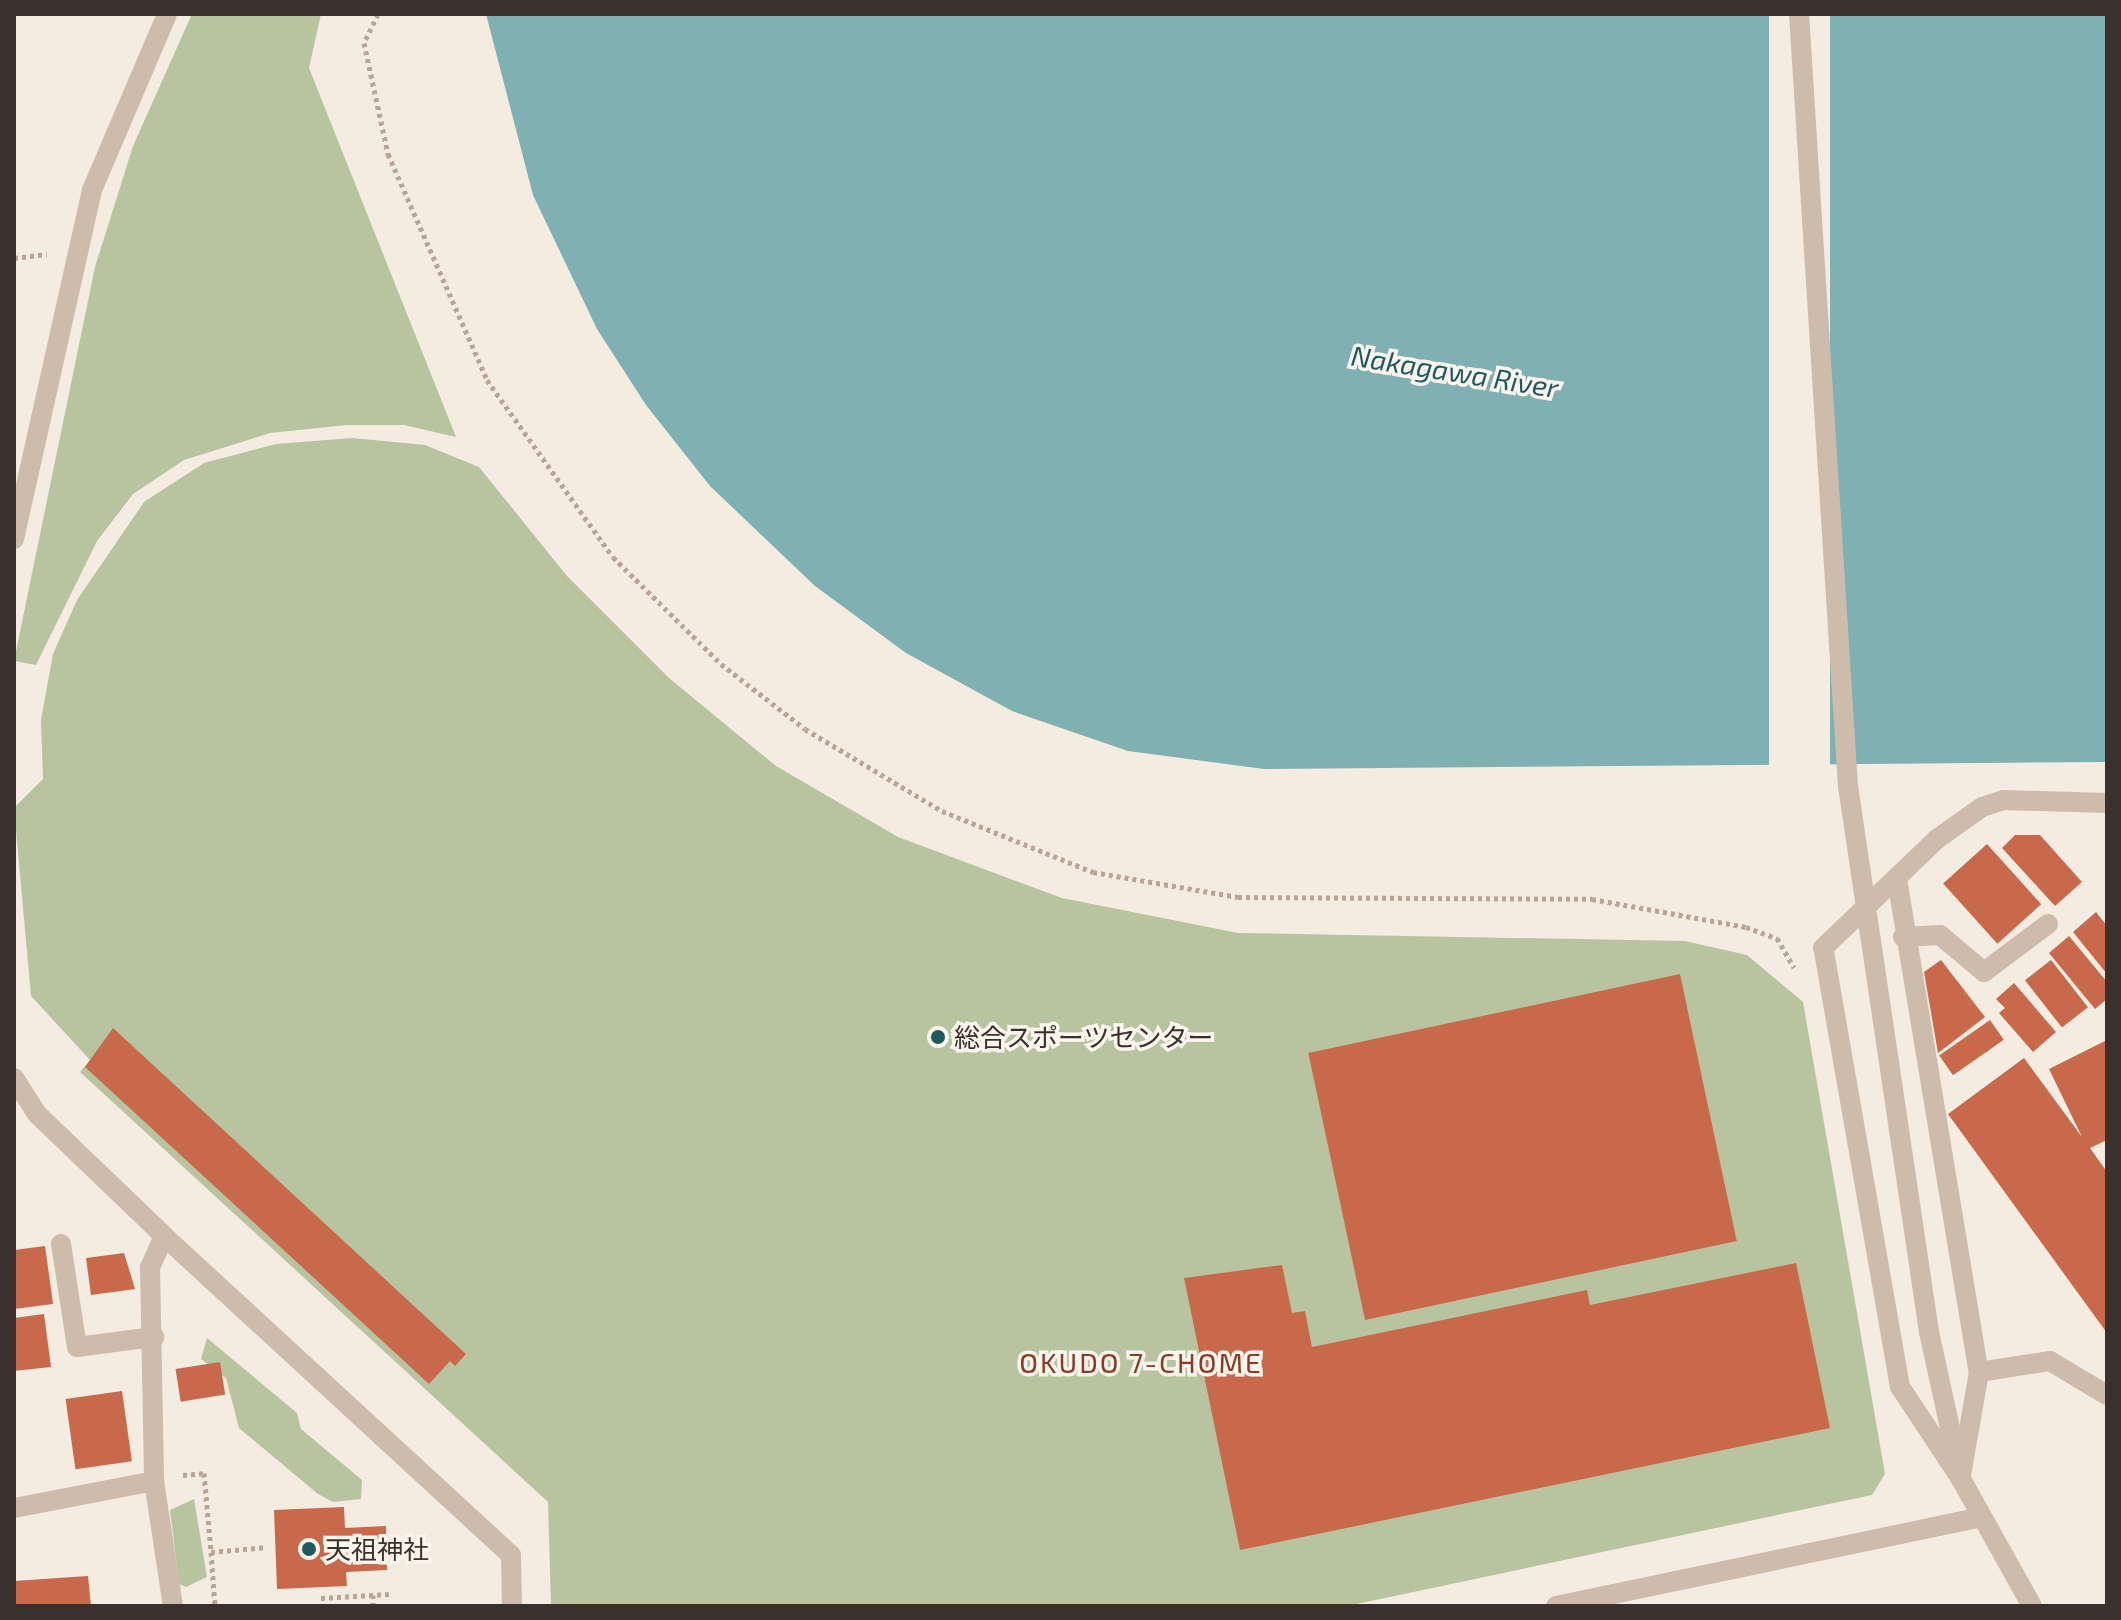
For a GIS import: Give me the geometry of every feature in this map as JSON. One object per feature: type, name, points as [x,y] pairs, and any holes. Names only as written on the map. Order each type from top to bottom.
[{"type":"street","points":[[14,539],[92,190],[167,14]]},
{"type":"street","points":[[1799,14],[1848,786],[1929,1332],[1961,1479]]},
{"type":"street","points":[[2032,1606],[1979,1518],[1961,1479],[1900,1387],[1823,948],[1897,879],[1982,807],[2003,800],[2107,803]]},
{"type":"street","points":[[1897,879],[1903,937],[1979,1372],[1961,1479]]},
{"type":"street","points":[[1903,937],[1940,935],[1984,972],[2048,924]]},
{"type":"street","points":[[14,1078],[37,1114],[164,1236],[511,1555],[512,1606]]},
{"type":"street","points":[[164,1236],[150,1267],[154,1337],[154,1481],[173,1606]]},
{"type":"street","points":[[61,1244],[77,1347],[154,1337]]},
{"type":"street","points":[[1979,1372],[2050,1361],[2107,1395]]},
{"type":"street","points":[[14,1508],[154,1481]]},
{"type":"street","points":[[1556,1606],[1979,1518]]},
{"type":"path","points":[[378,14],[364,43],[388,154],[487,380],[613,557],[721,664],[805,729],[942,811],[1093,872],[1238,897],[1592,899],[1777,938],[1803,982]]},
{"type":"path","points":[[14,258],[34,251]]},
{"type":"path","points":[[178,1475],[204,1473],[215,1606]]},
{"type":"path","points":[[211,1552],[267,1547]]},
{"type":"path","points":[[321,1598],[389,1594]]},
{"type":"path","points":[[373,1595],[373,1606]]},
{"type":"green space","points":[[192,14],[321,14],[309,68],[456,437],[404,425],[347,425],[270,433],[184,460],[133,494],[97,541],[36,665],[14,661],[95,267],[133,146]]},
{"type":"green space","name":"総合スポーツセンター","points":[[352,438],[425,445],[479,467],[567,576],[669,678],[776,766],[898,837],[1062,898],[1238,933],[1685,941],[1747,955],[1803,1002],[1885,1474],[1872,1495],[1347,1606],[551,1606],[548,1502],[80,1072],[90,1060],[31,996],[14,808],[43,779],[41,720],[53,654],[77,600],[144,502],[204,463],[276,444]]},
{"type":"green space","points":[[207,1338],[297,1413],[301,1429],[362,1480],[361,1499],[333,1502],[318,1494],[239,1428],[226,1378],[201,1359]]},
{"type":"green space","points":[[194,1499],[207,1577],[186,1587],[179,1584],[170,1510]]},
{"type":"water","name":"Nakagawa River","points":[[486,14],[2107,14],[2107,762],[1264,769],[1128,751],[1012,711],[906,653],[815,586],[710,486],[646,405],[597,329],[533,195]]},
{"type":"pier","points":[[1769,14],[1830,14],[1830,774],[1769,774]]},
{"type":"building","points":[[2015,835],[2040,835],[2082,882],[2055,906],[2002,848]]},
{"type":"building","points":[[1987,844],[2041,904],[1997,944],[1943,883]]},
{"type":"building","points":[[2096,912],[2107,926],[2107,974],[2073,932]]},
{"type":"building","points":[[2069,936],[2107,982],[2107,999],[2095,1009],[2049,953]]},
{"type":"building","points":[[1941,960],[1985,1017],[1938,1053],[1924,972]]},
{"type":"building","points":[[2051,960],[2088,1007],[2062,1028],[2025,980]]},
{"type":"building","points":[[1680,974],[1737,1241],[1365,1320],[1308,1053]]},
{"type":"building","points":[[2014,983],[2056,1032],[2033,1052],[1999,1013],[2005,1008],[1996,999]]},
{"type":"building","points":[[1990,1020],[2004,1040],[1953,1075],[1939,1056]]},
{"type":"building","points":[[113,1028],[466,1354],[455,1366],[450,1361],[429,1384],[85,1067]]},
{"type":"building","points":[[2107,1040],[2107,1140],[2090,1148],[2107,1172],[2107,1333],[1948,1114],[2024,1058],[2082,1137],[2049,1069]]},
{"type":"building","points":[[45,1246],[53,1304],[14,1309],[14,1250]]},
{"type":"building","points":[[124,1253],[135,1289],[91,1295],[86,1258]]},
{"type":"building","points":[[1796,1263],[1830,1428],[1240,1550],[1184,1278],[1282,1265],[1292,1313],[1305,1311],[1312,1347],[1587,1290],[1590,1305]]},
{"type":"building","points":[[44,1314],[51,1367],[14,1371],[14,1318]]},
{"type":"building","points":[[220,1362],[225,1395],[181,1402],[176,1369]]},
{"type":"building","points":[[122,1391],[132,1461],[75,1469],[66,1399]]},
{"type":"building","points":[[344,1507],[345,1528],[386,1526],[387,1570],[346,1572],[347,1586],[277,1589],[274,1510]]},
{"type":"building","points":[[88,1576],[91,1606],[14,1606],[14,1581]]},
{"type":"place","name":"総合スポーツセンター","points":[[938,1037]]},
{"type":"place","name":"天祖神社","points":[[309,1549]]},
{"type":"district","name":"OKUDO 7-CHOME","points":[[1141,1362]]}]
